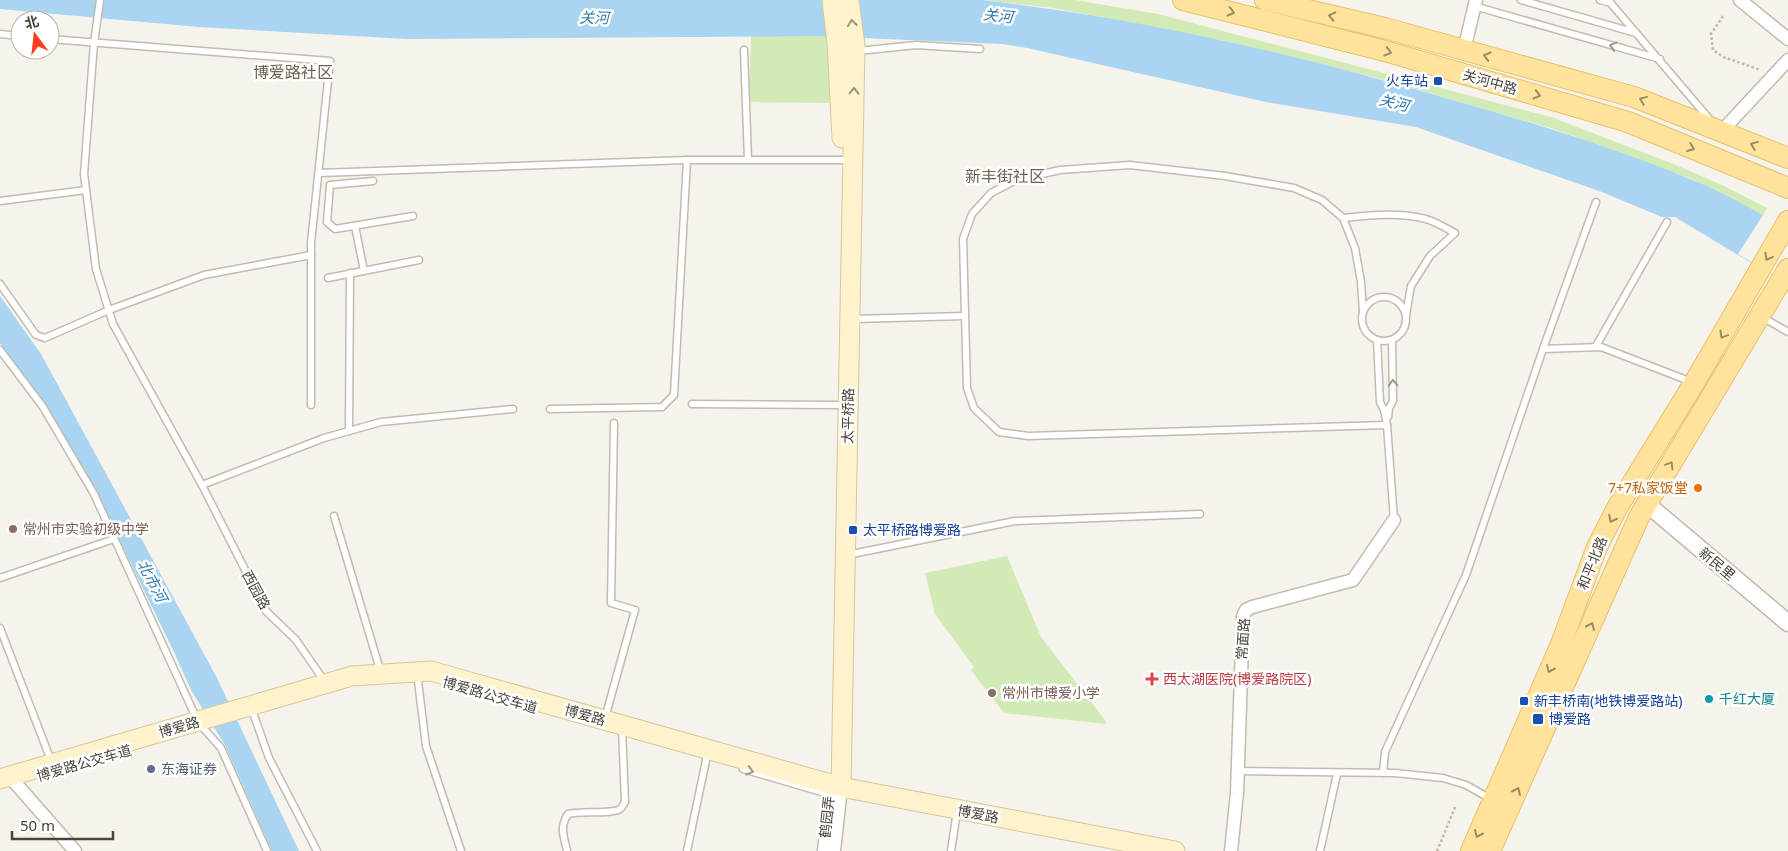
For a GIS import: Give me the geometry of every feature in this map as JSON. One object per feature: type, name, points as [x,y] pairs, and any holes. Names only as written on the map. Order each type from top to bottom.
[{"type":"main road","points":[[832,0],[849,46]]},
{"type":"main road","points":[[838,792],[831,625],[849,0]]},
{"type":"main road","name":"关河中路","points":[[1183,0],[1385,51],[1628,122],[1788,188]]},
{"type":"main road","name":"关河中路","points":[[1265,0],[1385,28],[1634,97],[1788,158]]},
{"type":"main road","name":"太平桥路","points":[[838,792],[850,319],[849,46]]},
{"type":"main road","name":"和平北路","points":[[1471,851],[1561,644],[1597,547],[1617,508],[1748,293],[1788,221]]},
{"type":"main road","name":"和平北路","points":[[1490,851],[1639,517],[1764,312],[1788,269]]},
{"type":"main road","name":"博爱路","points":[[12,781],[52,764],[204,726],[352,676],[381,674],[423,677],[431,671],[707,756],[838,792],[1120,845],[1175,851]]},
{"type":"street","points":[[1740,0],[1788,39]]},
{"type":"street","points":[[1464,50],[1475,3]]},
{"type":"street","points":[[1721,132],[1788,60]]},
{"type":"street","name":"新民里","points":[[1647,504],[1788,623]]},
{"type":"street","name":"常面路","points":[[1231,851],[1237,793],[1243,616],[1246,610],[1252,607],[1353,580],[1394,520]]},
{"type":"street","points":[[12,781],[75,851]]},
{"type":"street","name":"鹤园弄","points":[[824,851],[838,792]]},
{"type":"street","name":"鹤园弄","points":[[834,851],[838,792]]},
{"type":"lane","name":"西园路","points":[[100,0],[94,44],[84,174],[96,269],[113,324],[202,485],[266,610],[296,640],[326,684]]},
{"type":"lane","points":[[1521,0],[1637,33]]},
{"type":"lane","points":[[1600,0],[1610,2],[1721,132]]},
{"type":"lane","points":[[1475,3],[1660,60]]},
{"type":"lane","points":[[60,40],[330,61],[310,243],[311,405]]},
{"type":"lane","points":[[849,46],[916,46],[980,49]]},
{"type":"lane","points":[[744,50],[748,160]]},
{"type":"lane","points":[[319,173],[687,160],[843,160]]},
{"type":"lane","points":[[550,409],[662,407],[674,395],[687,160]]},
{"type":"lane","points":[[1343,218],[1374,214],[1404,214],[1428,220],[1455,233],[1430,256],[1411,286],[1404,330],[1392,340],[1377,340],[1371,337],[1362,325],[1361,282],[1355,248],[1343,218],[1322,200],[1294,188],[1225,176],[1130,165],[1060,170],[1016,180],[990,193],[972,214],[963,239],[967,388],[974,408],[999,432],[1028,436],[1387,425]]},
{"type":"lane","points":[[373,181],[330,185],[327,222],[335,229],[413,216]]},
{"type":"lane","points":[[0,201],[86,190]]},
{"type":"lane","points":[[1383,773],[1385,752],[1466,574],[1543,349],[1596,202]]},
{"type":"lane","points":[[1596,346],[1667,222]]},
{"type":"lane","points":[[355,226],[364,271]]},
{"type":"lane","points":[[0,284],[36,335],[45,338],[109,310],[204,275],[311,255]]},
{"type":"lane","points":[[328,278],[419,260]]},
{"type":"lane","points":[[349,431],[350,274]]},
{"type":"lane","points":[[1363,311],[1371,300],[1384,296],[1399,302],[1404,308],[1406,315]]},
{"type":"lane","points":[[1764,312],[1788,332]]},
{"type":"lane","points":[[850,319],[964,316]]},
{"type":"lane","points":[[1377,340],[1380,402],[1387,425],[1394,520]]},
{"type":"lane","points":[[1387,425],[1389,408],[1393,401],[1392,340]]},
{"type":"lane","points":[[1543,349],[1596,346],[1694,383]]},
{"type":"lane","points":[[0,350],[44,407],[94,494],[204,726],[221,748],[267,851]]},
{"type":"lane","points":[[692,404],[838,405]]},
{"type":"lane","points":[[202,485],[324,438],[381,422],[513,409]]},
{"type":"lane","points":[[568,851],[562,831],[563,822],[568,814],[614,811],[620,809],[625,802],[619,729],[635,610],[611,603],[614,422]]},
{"type":"lane","points":[[845,555],[1015,521],[1200,514]]},
{"type":"lane","points":[[334,516],[381,674]]},
{"type":"lane","points":[[0,578],[114,539]]},
{"type":"lane","points":[[0,628],[52,764]]},
{"type":"lane","points":[[423,677],[426,746],[461,851]]},
{"type":"lane","name":"博爱路公交车道","points":[[354,683],[423,677],[549,712]]},
{"type":"lane","points":[[251,711],[269,758],[317,851]]},
{"type":"lane","points":[[688,851],[707,756]]},
{"type":"lane","points":[[735,766],[838,792]]},
{"type":"lane","points":[[1238,771],[1337,774],[1383,773],[1443,778],[1466,785],[1493,800]]},
{"type":"lane","points":[[1320,851],[1337,774]]},
{"type":"lane","points":[[951,851],[956,815]]},
{"type":"path","points":[[1723,16],[1711,34],[1713,50],[1724,58],[1766,72]]},
{"type":"path","points":[[1437,851],[1456,805]]},
{"type":"green space","points":[[982,0],[1075,0],[1158,14],[1551,117],[1676,165],[1724,186],[1767,208],[1763,215],[1692,179],[1554,129],[1377,78],[1225,41],[1054,8]]},
{"type":"green space","points":[[751,35],[826,36],[834,103],[749,102]]},
{"type":"green space","points":[[1007,556],[1041,637],[1105,720],[1106,724],[1004,713],[971,670],[974,667],[935,614],[925,573]]},
{"type":"water","name":"关河","points":[[0,0],[982,0],[1100,17],[1218,39],[1334,67],[1541,126],[1661,167],[1740,202],[1788,229],[1788,285],[1675,217],[1662,217],[1602,192],[1416,127],[1266,102],[1003,44],[816,36],[407,39],[199,27],[60,14],[60,10],[0,9]]},
{"type":"water","name":"北市河","points":[[0,296],[41,354],[217,678],[299,851],[272,851],[225,745],[191,690],[96,492],[47,406],[0,343]]},
{"type":"pier","points":[[1763,215],[1788,229],[1788,285],[1738,254]]},
{"type":"place","name":"火车站","points":[[1438,81]]},
{"type":"place","name":"7+7私家饭堂","points":[[1698,488]]},
{"type":"place","name":"常州市实验初级中学","points":[[13,529]]},
{"type":"place","name":"太平桥路博爱路","points":[[853,530]]},
{"type":"place","name":"西太湖医院(博爱路院区)","points":[[1152,679]]},
{"type":"place","name":"常州市博爱小学","points":[[992,693]]},
{"type":"place","name":"千红大厦","points":[[1709,699]]},
{"type":"place","name":"新丰桥南(地铁博爱路站)","points":[[1524,701]]},
{"type":"place","name":"博爱路","points":[[1538,719]]},
{"type":"place","name":"东海证券","points":[[151,769]]},
{"type":"district","name":"博爱路社区","points":[[293,72]]},
{"type":"district","name":"新丰街社区","points":[[1005,176]]}]
